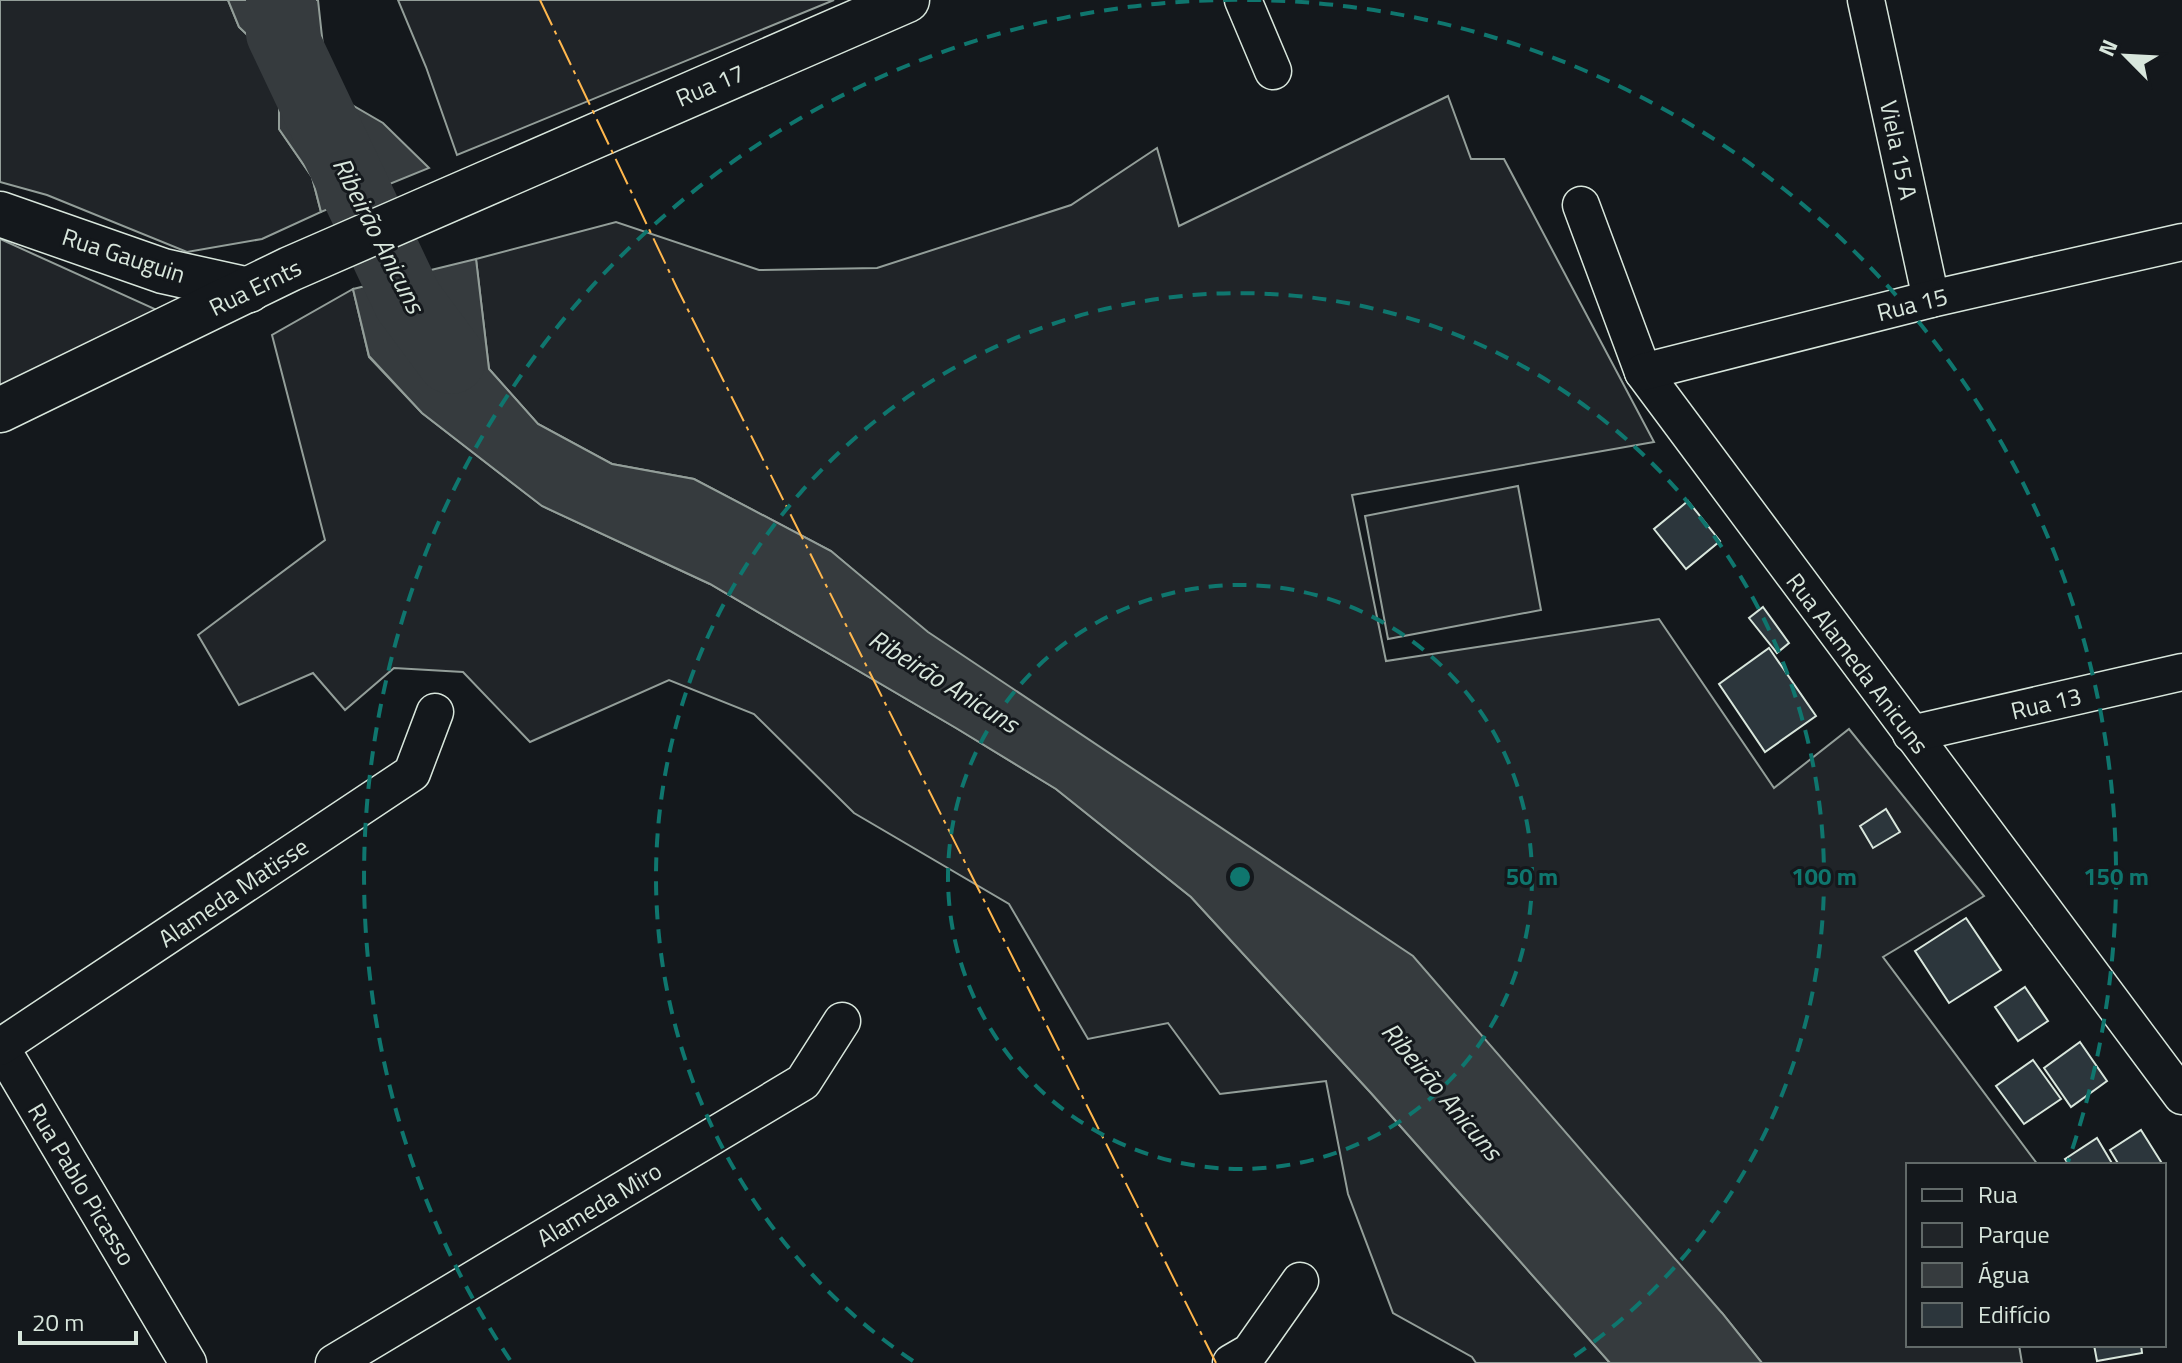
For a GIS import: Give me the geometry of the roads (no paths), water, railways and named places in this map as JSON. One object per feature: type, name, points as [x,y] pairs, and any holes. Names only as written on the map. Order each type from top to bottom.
[{"type":"street","name":"Rua 17","points":[[513,171],[907,0]]},
{"type":"street","points":[[1243,0],[1273,71]]},
{"type":"street","name":"Viela 15 A","points":[[1866,0],[1931,299]]},
{"type":"street","name":"Rua Ernts","points":[[0,410],[290,269],[513,171]]},
{"type":"street","name":"Rua Alameda Anicuns","points":[[1581,205],[1643,372],[2182,1096]]},
{"type":"street","name":"Rua Gauguin","points":[[0,214],[163,271],[249,290]]},
{"type":"street","name":"Rua 15","points":[[1643,372],[1931,299],[2182,242]]},
{"type":"street","name":"Rua 13","points":[[1911,734],[2182,672]]},
{"type":"street","name":"Alameda Matisse","points":[[0,1046],[412,773],[435,712]]},
{"type":"street","name":"Alameda Miro","points":[[334,1363],[803,1082],[842,1021]]},
{"type":"street","name":"Rua Pablo Picasso","points":[[0,1046],[188,1363]]},
{"type":"street","points":[[1231,1363],[1250,1352],[1300,1281]]},
{"type":"water","points":[[228,0],[318,0],[324,55],[347,102],[383,123],[429,168],[321,212],[312,177],[279,129],[279,65],[239,27]]},
{"type":"water","points":[[476,259],[489,369],[538,424],[612,464],[694,479],[831,551],[928,632],[1413,956],[1762,1363],[1610,1363],[1371,1093],[1191,897],[1056,789],[710,584],[542,506],[422,413],[369,356],[353,289]]},
{"type":"waterway","name":"Ribeirão Anicuns","points":[[281,0],[281,33],[408,301],[451,359]]}]
